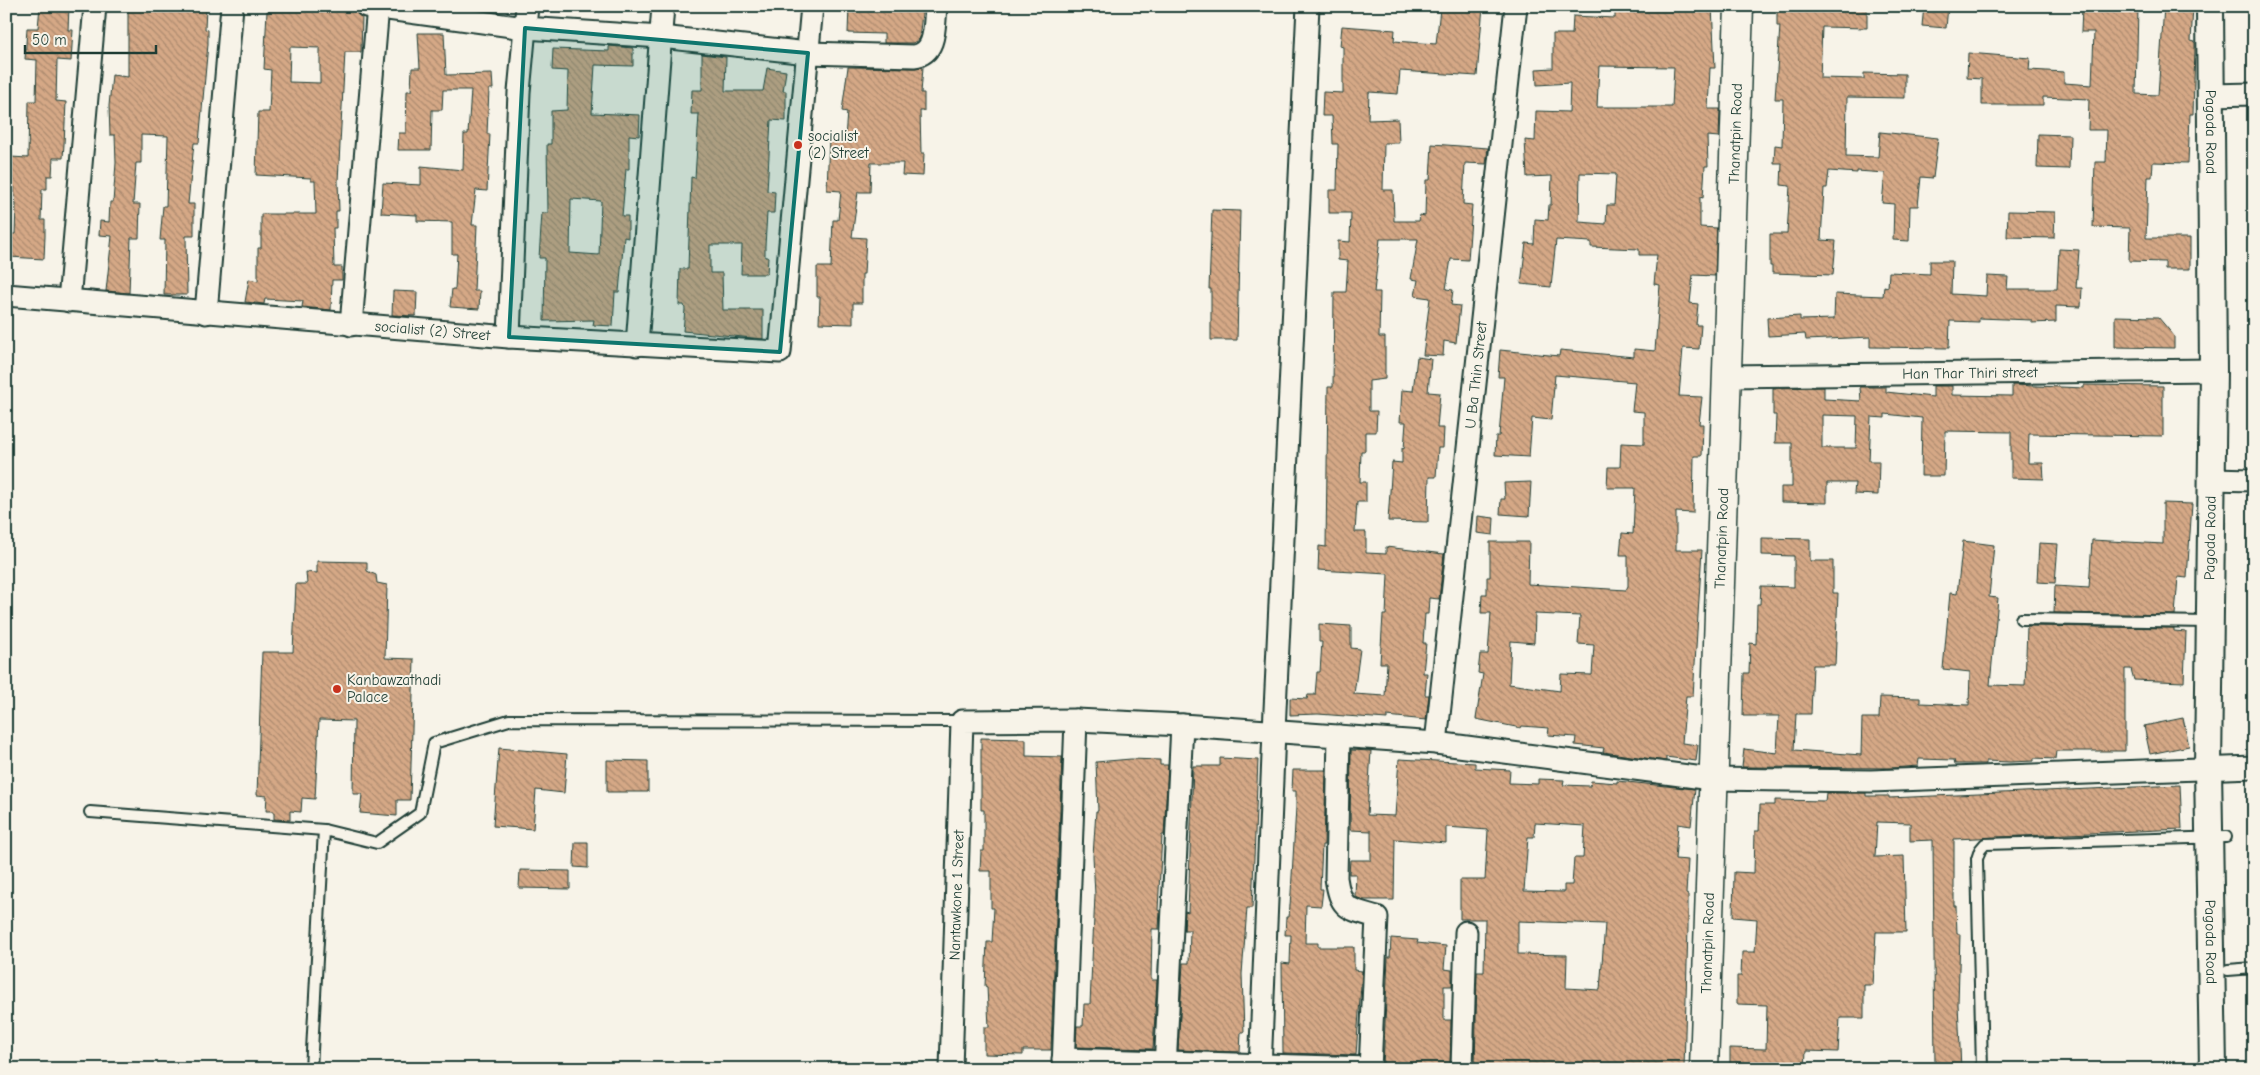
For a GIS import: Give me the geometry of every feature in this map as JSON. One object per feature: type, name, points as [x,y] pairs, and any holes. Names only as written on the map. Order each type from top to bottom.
[{"type":"main road","name":"Thanatpin Road","points":[[1704,1069],[1711,779],[1728,376],[1740,6]]},
{"type":"street","points":[[69,301],[95,6]]},
{"type":"street","points":[[206,313],[232,6]]},
{"type":"street","points":[[351,324],[374,6],[525,28],[661,37],[808,54],[922,55],[928,50],[933,35],[936,6]]},
{"type":"street","points":[[509,337],[520,92],[527,6]]},
{"type":"street","points":[[638,345],[663,6]]},
{"type":"street","name":"socialist (2) Street","points":[[6,295],[509,337],[780,352],[812,6]]},
{"type":"street","points":[[1260,1067],[1308,6]]},
{"type":"street","name":"U Ba Thin Street","points":[[1436,743],[1516,6]]},
{"type":"street","name":"Pagoda Road","points":[[2210,6],[2219,95]]},
{"type":"street","name":"Pagoda Road","points":[[2217,768],[2231,480],[2220,204],[2219,95],[2226,6]]},
{"type":"street","points":[[2219,95],[2254,94]]},
{"type":"street","name":"Pagoda Road","points":[[2220,204],[2213,370],[2231,480],[2210,622],[2217,768],[2222,953],[2229,1069]]},
{"type":"street","name":"Han Thar Thiri street","points":[[1728,376],[2213,370]]},
{"type":"street","points":[[1076,720],[1063,1064],[1370,1068],[1377,917],[1351,909],[1339,898],[1336,878],[1339,736]]},
{"type":"street","points":[[962,721],[1076,720],[1182,725],[1436,743],[1711,779],[1872,781],[2254,767]]},
{"type":"street","name":"Nantawkone 1 Street","points":[[951,1069],[962,721]]},
{"type":"street","points":[[1165,1065],[1182,725]]},
{"type":"street","points":[[1462,1069],[1466,932]]},
{"type":"street","name":"Pagoda Road","points":[[2213,1069],[2222,953]]},
{"type":"lane","points":[[2021,618],[2210,622]]},
{"type":"lane","points":[[90,812],[324,830],[377,843],[420,813],[434,743],[509,720],[962,721]]},
{"type":"lane","points":[[312,1069],[324,830]]},
{"type":"lane","points":[[1982,1069],[1977,859],[1980,850],[1985,844],[2218,838]]},
{"type":"lane","points":[[2222,953],[2254,968]]},
{"type":"highlighted area","points":[[525,28],[808,53],[780,352],[509,337]]},
{"type":"building","points":[[40,6],[69,6],[68,30],[73,30],[71,61],[57,60],[56,101],[66,102],[64,144],[63,158],[53,158],[52,176],[47,176],[47,189],[42,189],[41,220],[45,220],[44,259],[9,257],[11,234],[15,234],[16,205],[14,187],[10,187],[11,157],[28,158],[29,101],[36,101],[37,60],[25,59],[27,28],[38,28]]},
{"type":"building","points":[[128,6],[206,8],[205,29],[208,30],[208,44],[199,143],[194,143],[188,204],[194,204],[194,236],[186,236],[187,295],[164,295],[165,240],[160,240],[163,206],[166,206],[168,136],[141,135],[141,163],[136,163],[133,204],[140,204],[139,238],[131,238],[129,293],[106,291],[112,236],[99,235],[100,221],[109,222],[110,202],[113,202],[116,163],[115,135],[110,135],[109,106],[112,75],[128,77]]},
{"type":"building","points":[[849,6],[923,6],[919,39],[913,43],[884,43],[884,34],[848,33]]},
{"type":"building","points":[[1444,6],[1483,6],[1477,76],[1400,71],[1398,94],[1369,92],[1368,120],[1398,119],[1399,143],[1384,143],[1383,190],[1393,190],[1394,221],[1419,221],[1420,215],[1425,216],[1426,180],[1430,180],[1432,144],[1488,148],[1486,164],[1465,163],[1463,204],[1472,205],[1468,260],[1451,259],[1446,289],[1453,290],[1451,305],[1460,306],[1456,343],[1444,341],[1443,356],[1423,355],[1430,298],[1415,296],[1418,280],[1411,279],[1418,239],[1380,239],[1374,292],[1380,292],[1379,337],[1385,337],[1385,379],[1369,381],[1369,411],[1377,411],[1376,432],[1365,432],[1365,451],[1361,451],[1360,482],[1366,482],[1366,502],[1357,502],[1355,532],[1366,532],[1366,553],[1386,554],[1386,547],[1444,554],[1439,599],[1429,598],[1428,614],[1425,614],[1423,643],[1426,643],[1423,673],[1427,673],[1425,695],[1429,695],[1426,720],[1387,716],[1387,719],[1318,714],[1290,715],[1290,698],[1307,699],[1308,695],[1315,695],[1317,672],[1320,672],[1322,642],[1319,642],[1319,624],[1351,626],[1351,648],[1360,649],[1354,694],[1385,696],[1387,663],[1380,663],[1383,615],[1386,615],[1388,574],[1318,570],[1319,546],[1326,547],[1328,387],[1333,387],[1334,292],[1346,292],[1348,261],[1338,260],[1338,241],[1350,242],[1351,213],[1329,213],[1329,190],[1337,190],[1338,144],[1333,144],[1332,116],[1322,116],[1323,92],[1343,93],[1343,47],[1340,46],[1342,26],[1395,30],[1394,41],[1436,44],[1440,9],[1444,9]]},
{"type":"building","points":[[1615,6],[1712,6],[1715,68],[1710,68],[1708,109],[1720,109],[1719,137],[1707,136],[1708,166],[1705,166],[1703,198],[1700,197],[1700,227],[1717,228],[1715,276],[1693,275],[1690,303],[1698,304],[1696,325],[1701,325],[1699,349],[1683,348],[1679,396],[1702,397],[1699,424],[1703,424],[1702,456],[1694,456],[1693,513],[1676,512],[1676,550],[1702,550],[1693,696],[1686,696],[1682,743],[1698,745],[1696,761],[1666,757],[1666,761],[1603,752],[1604,748],[1575,745],[1576,737],[1548,735],[1549,728],[1522,726],[1521,728],[1476,719],[1483,674],[1478,673],[1480,654],[1488,654],[1491,613],[1481,613],[1482,594],[1487,594],[1487,577],[1490,577],[1490,542],[1529,542],[1528,584],[1626,590],[1628,586],[1628,555],[1620,555],[1622,533],[1633,534],[1635,488],[1607,488],[1608,467],[1620,467],[1621,443],[1644,444],[1644,412],[1632,411],[1635,382],[1555,375],[1551,420],[1532,418],[1529,457],[1495,455],[1496,436],[1499,436],[1504,377],[1498,377],[1500,350],[1559,356],[1560,350],[1634,357],[1634,349],[1655,351],[1660,285],[1654,284],[1657,255],[1639,255],[1639,249],[1591,247],[1591,242],[1556,240],[1551,287],[1521,284],[1526,243],[1534,244],[1535,219],[1548,220],[1549,205],[1551,205],[1552,176],[1527,177],[1525,140],[1535,141],[1536,111],[1569,112],[1570,83],[1537,85],[1536,69],[1553,68],[1553,34],[1572,34],[1573,16],[1615,18]],"holes":[[[1599,66],[1674,67],[1672,107],[1597,107]],[[1580,173],[1616,174],[1614,205],[1607,205],[1606,224],[1579,222]],[[1535,614],[1580,616],[1578,644],[1594,645],[1592,675],[1561,674],[1560,691],[1509,684],[1511,641],[1534,643]]]},
{"type":"building","points":[[1924,6],[1948,6],[1946,28],[1922,26]]},
{"type":"building","points":[[2164,6],[2193,7],[2191,41],[2195,42],[2193,114],[2190,114],[2188,163],[2153,162],[2152,177],[2148,177],[2146,238],[2190,238],[2190,269],[2165,269],[2165,262],[2129,261],[2130,228],[2093,227],[2095,162],[2106,162],[2107,130],[2088,130],[2089,99],[2043,97],[2043,105],[1982,105],[1982,79],[1967,78],[1968,53],[2030,58],[2029,70],[2064,72],[2064,83],[2092,85],[2094,32],[2081,32],[2082,7],[2138,8],[2136,94],[2158,95]]},
{"type":"building","points":[[323,8],[354,9],[362,17],[361,52],[345,52],[338,181],[339,211],[336,211],[336,228],[333,228],[334,267],[342,267],[342,280],[332,280],[331,310],[302,307],[303,301],[265,299],[264,304],[245,302],[249,279],[258,281],[258,248],[261,248],[261,214],[316,214],[315,181],[311,181],[311,178],[256,175],[258,112],[269,112],[271,70],[264,69],[267,11],[323,11]],"holes":[[[290,47],[320,48],[320,83],[289,82]]]},
{"type":"building","points":[[1821,8],[1867,9],[1867,28],[1822,27],[1820,78],[1864,79],[1864,73],[1905,74],[1905,98],[1847,97],[1846,156],[1878,157],[1880,132],[1938,138],[1933,178],[1921,177],[1918,206],[1910,206],[1909,241],[1893,240],[1894,204],[1882,203],[1885,173],[1829,171],[1827,188],[1824,188],[1821,240],[1836,241],[1833,275],[1772,273],[1772,266],[1770,266],[1770,234],[1787,234],[1790,186],[1781,185],[1782,163],[1774,163],[1775,145],[1782,146],[1783,99],[1775,99],[1780,26],[1777,26],[1777,9],[1821,10]]},
{"type":"building","points":[[418,33],[444,33],[446,75],[492,74],[493,89],[489,89],[487,134],[490,134],[487,191],[476,190],[472,225],[477,225],[474,291],[480,291],[479,309],[450,307],[452,289],[455,289],[457,254],[452,254],[452,222],[417,221],[417,215],[381,213],[383,183],[421,185],[421,166],[463,170],[464,134],[468,134],[471,90],[443,90],[442,110],[432,110],[431,150],[398,150],[399,133],[406,133],[407,91],[411,91],[412,68],[420,68]]},
{"type":"building","points":[[609,46],[633,48],[633,66],[595,65],[592,113],[640,115],[639,136],[629,135],[629,169],[626,169],[622,216],[628,216],[628,238],[624,237],[619,292],[615,292],[613,326],[593,325],[594,320],[544,321],[545,258],[539,258],[542,213],[548,213],[547,144],[551,144],[551,111],[567,110],[568,71],[552,70],[553,49],[609,51]],"holes":[[[571,199],[601,201],[599,255],[570,253]]]},
{"type":"building","points":[[702,54],[726,57],[725,91],[763,91],[767,68],[786,71],[783,91],[786,91],[786,121],[771,120],[767,191],[775,192],[774,213],[767,213],[765,257],[768,257],[767,274],[741,274],[742,245],[710,245],[710,273],[722,273],[723,310],[763,310],[763,339],[683,331],[685,309],[684,305],[679,305],[680,269],[688,269],[691,177],[695,178],[699,114],[691,114],[692,90],[702,90]]},
{"type":"building","points":[[848,67],[923,67],[921,93],[924,93],[924,111],[920,111],[921,153],[924,153],[923,176],[902,175],[903,163],[871,163],[870,192],[858,192],[852,237],[866,238],[864,274],[862,274],[862,303],[853,303],[853,324],[819,323],[820,297],[817,297],[817,267],[831,267],[833,220],[838,220],[841,191],[827,190],[829,137],[845,138],[847,112],[842,111]]},
{"type":"building","points":[[2038,134],[2070,135],[2069,169],[2037,168]]},
{"type":"building","points":[[1212,210],[1240,211],[1237,340],[1211,340],[1211,289],[1209,289]]},
{"type":"building","points":[[2008,211],[2055,212],[2054,238],[2007,237]]},
{"type":"building","points":[[2059,249],[2079,250],[2076,288],[2082,288],[2081,307],[2056,306],[2056,322],[2031,323],[2031,320],[1979,318],[1979,322],[1950,321],[1949,348],[1870,347],[1870,337],[1806,340],[1805,334],[1768,336],[1767,318],[1800,316],[1800,320],[1834,319],[1835,294],[1883,296],[1884,286],[1888,287],[1889,272],[1930,274],[1930,261],[1952,261],[1951,294],[1986,296],[1987,276],[2008,277],[2007,289],[2057,289]]},
{"type":"building","points":[[393,291],[417,292],[416,316],[392,315]]},
{"type":"building","points":[[2115,316],[2158,317],[2174,336],[2174,348],[2115,347]]},
{"type":"building","points":[[1417,357],[1431,359],[1428,392],[1440,393],[1437,428],[1444,428],[1443,448],[1438,448],[1436,477],[1429,477],[1428,522],[1388,521],[1392,462],[1402,463],[1402,448],[1404,449],[1406,422],[1400,422],[1402,390],[1413,391]]},
{"type":"building","points":[[2012,385],[2084,388],[2084,385],[2163,386],[2163,436],[2029,434],[2028,463],[2043,463],[2044,479],[2011,478],[2011,432],[1945,431],[1944,476],[1921,476],[1922,418],[1885,414],[1885,418],[1871,417],[1869,461],[1879,461],[1878,495],[1854,494],[1855,483],[1827,483],[1827,503],[1781,502],[1781,487],[1792,487],[1792,443],[1775,443],[1776,415],[1773,415],[1773,388],[1824,387],[1824,399],[1861,401],[1860,387],[1886,387],[1886,392],[1933,397],[1933,386],[1952,386],[1952,395],[2012,396]],"holes":[[[1822,415],[1857,416],[1856,448],[1822,448]]]},
{"type":"building","points":[[1531,482],[1529,516],[1500,514],[1501,499],[1505,499],[1504,483]]},
{"type":"building","points":[[2163,503],[2192,504],[2187,578],[2178,577],[2175,615],[2054,613],[2055,586],[2089,588],[2092,540],[2163,544]]},
{"type":"building","points":[[1478,516],[1494,518],[1493,535],[1477,533]]},
{"type":"building","points":[[1762,538],[1810,539],[1810,561],[1833,561],[1833,593],[1838,593],[1835,665],[1813,665],[1811,714],[1796,714],[1794,750],[1861,755],[1862,718],[1879,718],[1880,697],[1920,698],[1920,703],[1969,705],[1970,672],[1943,669],[1950,593],[1957,594],[1963,541],[1994,545],[1989,597],[1998,598],[1990,685],[2025,686],[2027,626],[2174,628],[2174,631],[2186,632],[2184,682],[2134,680],[2131,669],[2125,669],[2125,751],[2056,751],[2055,759],[2034,758],[2034,761],[2010,762],[1986,761],[1986,764],[1955,764],[1954,760],[1919,759],[1918,766],[1892,768],[1742,767],[1744,749],[1777,753],[1779,716],[1743,716],[1744,673],[1749,673],[1750,643],[1756,644],[1757,604],[1760,604],[1761,586],[1794,587],[1794,556],[1762,555]]},
{"type":"building","points":[[2039,543],[2058,544],[2055,583],[2037,582]]},
{"type":"building","name":"Kanbawzathadi Palace","points":[[317,561],[367,562],[367,571],[376,575],[377,583],[387,585],[385,658],[414,659],[410,800],[397,800],[397,816],[360,813],[362,794],[353,794],[354,721],[319,720],[315,799],[302,798],[301,812],[290,811],[290,820],[274,819],[274,811],[266,811],[267,796],[257,795],[262,652],[293,652],[296,584],[307,584],[306,572],[317,573]]},
{"type":"building","points":[[2183,718],[2189,746],[2150,754],[2144,726]]},
{"type":"building","points":[[981,738],[1026,739],[1026,756],[1062,757],[1051,1050],[1023,1050],[1023,1055],[984,1054],[984,1027],[989,1027],[987,987],[985,986],[987,942],[992,942],[994,908],[991,908],[991,871],[980,871],[981,851],[984,851],[984,810],[981,810]]},
{"type":"building","points":[[499,748],[567,754],[564,793],[536,790],[533,829],[493,826]]},
{"type":"building","points":[[1351,750],[1371,751],[1367,815],[1395,816],[1399,759],[1475,763],[1475,768],[1510,770],[1509,783],[1538,784],[1538,779],[1564,780],[1563,785],[1590,786],[1591,781],[1617,783],[1617,781],[1695,789],[1691,826],[1678,824],[1675,859],[1688,860],[1684,1069],[1590,1069],[1590,1067],[1517,1066],[1517,1069],[1475,1069],[1477,972],[1484,972],[1485,919],[1460,919],[1460,880],[1485,880],[1488,830],[1446,827],[1446,843],[1395,839],[1394,900],[1364,900],[1355,896],[1356,874],[1349,874],[1350,860],[1371,860],[1371,831],[1350,830]],"holes":[[[1535,823],[1585,826],[1583,858],[1574,858],[1572,885],[1564,885],[1564,892],[1524,891],[1528,837],[1534,837]],[[1518,921],[1605,924],[1600,990],[1566,988],[1567,955],[1518,954]]]},
{"type":"building","points":[[1220,758],[1258,760],[1252,908],[1247,908],[1242,974],[1244,1032],[1241,1032],[1240,1052],[1178,1050],[1183,963],[1189,963],[1190,930],[1184,930],[1185,911],[1188,912],[1193,766],[1220,766]]},
{"type":"building","points":[[1131,759],[1160,760],[1160,765],[1168,765],[1164,835],[1162,835],[1158,910],[1160,911],[1159,929],[1152,929],[1151,980],[1157,980],[1153,1049],[1076,1047],[1077,1026],[1083,1026],[1084,1004],[1090,1004],[1095,895],[1093,856],[1096,811],[1098,811],[1096,762]]},
{"type":"building","points":[[607,760],[648,761],[648,792],[607,792]]},
{"type":"building","points":[[1293,770],[1326,770],[1324,845],[1322,845],[1320,889],[1323,889],[1321,906],[1306,905],[1305,943],[1318,943],[1318,947],[1354,947],[1354,970],[1362,971],[1356,1055],[1283,1053],[1282,963],[1290,964],[1291,935],[1285,935],[1286,917],[1289,917],[1296,807],[1296,791],[1292,791]]},
{"type":"building","points":[[2180,785],[2182,829],[1954,839],[1954,906],[1956,906],[1957,934],[1960,934],[1958,1004],[1961,1069],[1935,1069],[1933,840],[1910,841],[1910,823],[1877,822],[1875,857],[1904,856],[1906,932],[1876,932],[1873,985],[1864,985],[1864,1018],[1840,1018],[1838,1052],[1806,1051],[1805,1069],[1730,1068],[1730,1048],[1766,1049],[1767,1005],[1737,1004],[1737,976],[1741,976],[1742,952],[1755,952],[1757,919],[1733,917],[1734,872],[1754,873],[1755,831],[1759,831],[1760,805],[1775,805],[1775,800],[1825,801],[1826,793],[1866,793],[1866,796],[1889,796],[1889,798]]},
{"type":"building","points":[[575,842],[588,842],[588,868],[574,867]]},
{"type":"building","points":[[520,870],[570,871],[570,889],[519,888]]},
{"type":"building","points":[[1391,938],[1418,940],[1417,943],[1446,946],[1444,969],[1452,970],[1452,986],[1444,986],[1444,1020],[1451,1020],[1450,1069],[1383,1066],[1388,957],[1390,957]]},
{"type":"place","name":"socialist (2) Street","points":[[798,145]]},
{"type":"place","name":"Kanbawzathadi Palace","points":[[337,689]]}]
